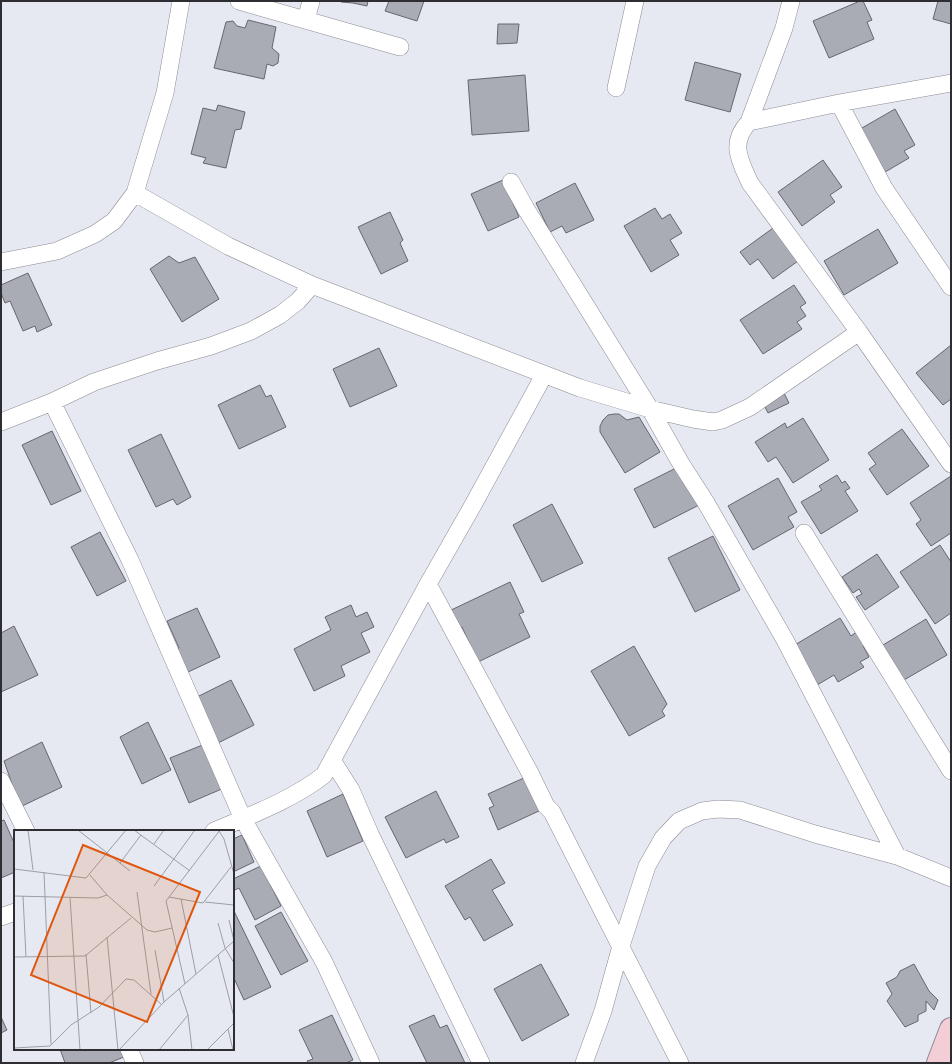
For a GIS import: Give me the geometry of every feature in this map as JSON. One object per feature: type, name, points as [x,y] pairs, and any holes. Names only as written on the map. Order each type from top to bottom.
[{"type":"street","points":[[1,262],[57,251],[95,234],[114,221],[135,193],[165,93],[181,1]]},
{"type":"street","points":[[238,1],[400,47]]},
{"type":"street","points":[[306,20],[311,1]]},
{"type":"street","points":[[616,88],[635,1]]},
{"type":"street","points":[[791,1],[784,28],[749,122],[742,130],[737,144],[739,158],[750,183],[859,332],[951,464]]},
{"type":"street","points":[[749,122],[839,103],[951,83]]},
{"type":"street","points":[[839,103],[884,188],[951,287]]},
{"type":"street","points":[[511,182],[526,209],[650,409],[785,640],[897,856]]},
{"type":"street","points":[[135,193],[228,246],[312,286],[580,388],[650,409],[694,419],[713,422],[728,418],[750,407],[859,332]]},
{"type":"street","points":[[1,422],[52,402],[94,382],[157,361],[211,346],[251,331],[292,306],[312,286]]},
{"type":"street","points":[[216,830],[287,798],[311,785],[324,775],[544,375]]},
{"type":"street","points":[[52,402],[130,560],[243,819],[324,962],[371,1063]]},
{"type":"street","points":[[804,533],[951,772]]},
{"type":"street","points":[[428,584],[530,773],[546,806],[552,812],[680,1063]]},
{"type":"street","points":[[332,760],[351,790],[481,1063]]},
{"type":"street","points":[[1,781],[26,830]]},
{"type":"street","points":[[584,1063],[603,1011],[620,946],[647,866],[663,838],[679,821],[702,811],[718,809],[740,810],[815,834],[897,856],[951,878]]},
{"type":"street","points":[[1,917],[14,912]]},
{"type":"street","points":[[938,1063],[951,1029]]},
{"type":"street","points":[[129,1050],[135,1063]]},
{"type":"building","points":[[340,1],[368,1],[367,6]]},
{"type":"building","points":[[389,1],[424,1],[417,21],[385,11]]},
{"type":"building","points":[[863,1],[872,20],[867,22],[874,39],[829,58],[813,21]]},
{"type":"building","points":[[938,1],[951,1],[951,24],[933,19]]},
{"type":"building","points":[[248,20],[276,27],[272,48],[279,54],[278,63],[273,66],[267,64],[264,79],[214,68],[226,22],[233,21],[237,26],[245,28]]},
{"type":"building","points":[[498,24],[519,24],[517,43],[497,44]]},
{"type":"building","points":[[695,62],[741,74],[730,112],[685,100]]},
{"type":"building","points":[[525,75],[529,131],[472,135],[468,80]]},
{"type":"building","points":[[218,105],[245,112],[241,129],[235,130],[226,168],[203,163],[206,158],[191,154],[203,108],[216,111]]},
{"type":"building","points":[[895,109],[915,145],[904,151],[909,158],[880,175],[855,132]]},
{"type":"building","points":[[823,160],[842,187],[830,195],[835,202],[802,226],[778,192]]},
{"type":"building","points":[[503,180],[519,217],[488,231],[471,194]]},
{"type":"building","points":[[575,183],[594,220],[566,233],[562,226],[550,232],[536,203]]},
{"type":"building","points":[[655,208],[662,219],[670,214],[682,233],[670,240],[679,255],[651,272],[624,226]]},
{"type":"building","points":[[390,212],[403,240],[400,243],[408,261],[381,274],[358,227]]},
{"type":"building","points":[[780,223],[805,256],[773,279],[758,259],[750,265],[740,252]]},
{"type":"building","points":[[878,229],[898,263],[844,295],[824,261]]},
{"type":"building","points":[[169,256],[179,263],[195,257],[219,299],[182,322],[150,269]]},
{"type":"building","points":[[28,273],[52,325],[37,332],[35,326],[23,331],[10,301],[5,303],[1,293],[1,285]]},
{"type":"building","points":[[794,285],[806,303],[800,307],[806,316],[797,322],[802,329],[763,354],[740,320]]},
{"type":"building","points":[[951,345],[951,399],[943,405],[916,373]]},
{"type":"building","points":[[379,348],[397,386],[350,407],[333,369]]},
{"type":"building","points":[[260,385],[266,397],[271,395],[286,427],[239,449],[218,405]]},
{"type":"building","points":[[782,389],[789,403],[768,413],[761,399]]},
{"type":"building","points":[[619,414],[627,420],[639,417],[660,452],[625,473],[600,432],[600,426],[603,420],[608,415]]},
{"type":"building","points":[[803,418],[829,460],[793,483],[776,457],[768,462],[755,442],[785,423],[787,428]]},
{"type":"building","points":[[902,429],[929,466],[887,495],[869,469],[876,464],[868,453]]},
{"type":"building","points":[[52,431],[81,491],[51,505],[22,445]]},
{"type":"building","points":[[161,434],[191,497],[177,505],[173,499],[156,507],[128,450]]},
{"type":"building","points":[[676,468],[699,505],[654,528],[634,489]]},
{"type":"building","points":[[837,475],[842,483],[845,481],[850,488],[845,491],[858,511],[821,534],[801,502],[822,490],[819,486]]},
{"type":"building","points":[[951,476],[951,533],[931,546],[916,524],[921,520],[910,503]]},
{"type":"building","points":[[778,478],[797,512],[788,517],[794,527],[753,550],[728,506]]},
{"type":"building","points":[[552,504],[583,563],[542,582],[513,525]]},
{"type":"building","points":[[100,532],[126,581],[97,596],[71,547]]},
{"type":"building","points":[[713,536],[740,590],[695,612],[668,558]]},
{"type":"building","points":[[940,545],[951,562],[951,613],[935,624],[900,572]]},
{"type":"building","points":[[877,554],[899,587],[865,610],[856,597],[862,594],[859,589],[853,593],[842,577]]},
{"type":"building","points":[[510,582],[524,612],[519,614],[530,637],[478,662],[462,627],[456,630],[447,612]]},
{"type":"building","points":[[351,605],[356,617],[367,612],[374,627],[361,633],[370,652],[341,666],[345,676],[314,691],[294,649],[331,630],[325,617]]},
{"type":"building","points":[[197,608],[220,657],[186,673],[176,650],[179,648],[167,621]]},
{"type":"building","points":[[840,618],[851,636],[859,630],[867,644],[863,646],[869,657],[860,662],[864,667],[838,682],[834,675],[817,685],[793,646]]},
{"type":"building","points":[[926,619],[947,655],[904,680],[883,645]]},
{"type":"building","points":[[14,626],[38,675],[1,692],[1,633]]},
{"type":"building","points":[[634,646],[667,704],[662,711],[665,716],[629,736],[591,671]]},
{"type":"building","points":[[231,680],[254,725],[218,743],[195,698]]},
{"type":"building","points":[[148,722],[171,770],[142,784],[120,737]]},
{"type":"building","points":[[42,742],[62,787],[20,807],[4,761]]},
{"type":"building","points":[[205,744],[224,788],[189,803],[170,758]]},
{"type":"building","points":[[526,777],[541,810],[498,830],[489,808],[494,806],[488,794]]},
{"type":"building","points":[[436,791],[459,837],[446,843],[444,839],[406,858],[385,817]]},
{"type":"building","points":[[343,794],[363,841],[327,857],[307,811]]},
{"type":"building","points":[[4,820],[14,843],[14,872],[1,878],[1,821]]},
{"type":"building","points":[[242,835],[254,862],[234,872],[234,839]]},
{"type":"building","points":[[491,859],[505,883],[492,890],[513,925],[484,941],[470,917],[465,920],[445,886]]},
{"type":"building","points":[[261,866],[281,906],[255,920],[239,888],[234,890],[234,879]]},
{"type":"building","points":[[234,911],[271,987],[244,1000],[234,978]]},
{"type":"building","points":[[281,912],[308,961],[281,975],[255,926]]},
{"type":"building","points":[[541,964],[569,1015],[522,1041],[494,989]]},
{"type":"building","points":[[914,964],[929,991],[938,1000],[934,1010],[926,1001],[926,1011],[918,1015],[918,1021],[905,1027],[887,1001],[892,994],[886,983],[897,977],[900,971]]},
{"type":"building","points":[[332,1015],[353,1060],[346,1063],[308,1063],[307,1061],[313,1059],[299,1030]]},
{"type":"building","points":[[434,1015],[440,1028],[447,1025],[465,1063],[427,1063],[409,1026]]},
{"type":"building","points":[[1,1017],[7,1030],[1,1033]]},
{"type":"building","points":[[60,1050],[121,1050],[124,1057],[109,1063],[65,1063]]}]
